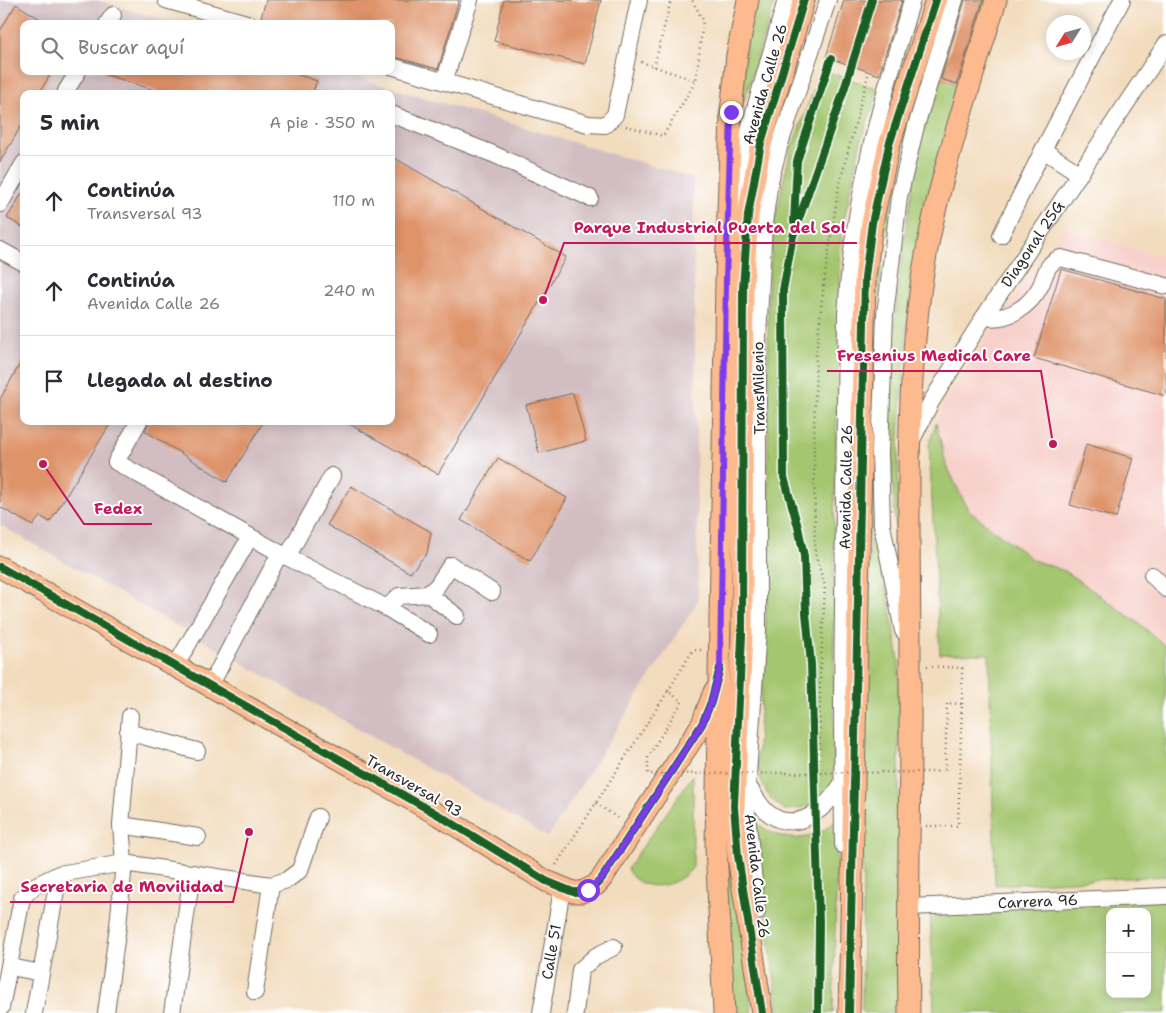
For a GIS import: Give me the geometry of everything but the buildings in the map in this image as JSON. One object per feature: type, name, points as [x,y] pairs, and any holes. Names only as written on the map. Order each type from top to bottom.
[{"type":"main road","name":"Avenida Calle 26","points":[[724,1013],[716,846],[726,281],[731,112],[737,55],[748,0]]},
{"type":"main road","name":"Avenida Calle 26","points":[[762,1013],[738,856],[734,806],[742,636],[743,288],[748,215],[761,143],[804,0]]},
{"type":"main road","name":"Avenida Calle 26","points":[[849,1013],[865,277],[872,222],[890,145],[936,0]]},
{"type":"main road","points":[[909,1013],[910,665],[908,450],[910,372],[920,290],[934,220],[957,128],[996,0]]},
{"type":"main road","name":"Transversal 93","points":[[0,567],[442,818],[554,885],[582,892],[596,885],[702,724],[711,702],[720,668]]},
{"type":"street","points":[[166,0],[236,20]]},
{"type":"street","points":[[444,82],[470,0]]},
{"type":"street","points":[[395,67],[599,126],[610,121],[614,115],[639,0]]},
{"type":"street","points":[[726,281],[734,215],[750,126],[786,0]]},
{"type":"street","name":"TransMilenio","points":[[768,1013],[748,831],[748,786],[758,630],[758,337],[764,223],[770,181],[780,144],[828,0]]},
{"type":"street","points":[[841,1013],[846,314],[849,261],[868,155],[884,90],[912,0]]},
{"type":"street","points":[[910,665],[882,525],[880,452],[885,315],[899,197],[916,126],[955,0]]},
{"type":"street","points":[[1001,235],[1122,0]]},
{"type":"street","name":"Diagonal 25G","points":[[908,450],[927,408],[984,317],[1166,44]]},
{"type":"street","points":[[69,90],[76,75]]},
{"type":"street","points":[[395,116],[493,154],[590,198]]},
{"type":"street","points":[[1044,150],[1080,174]]},
{"type":"street","points":[[0,204],[20,170]]},
{"type":"street","points":[[0,250],[20,261]]},
{"type":"street","points":[[984,317],[1006,317],[1029,302],[1041,284],[1048,267],[1061,258],[1166,286]]},
{"type":"street","points":[[137,425],[116,462],[284,555],[386,608],[429,634]]},
{"type":"street","points":[[210,686],[284,555],[332,476]]},
{"type":"street","points":[[175,667],[250,536]]},
{"type":"street","points":[[386,608],[399,596],[428,594],[437,586],[451,565],[492,592]]},
{"type":"street","points":[[1152,575],[1166,589]]},
{"type":"street","points":[[428,594],[457,616]]},
{"type":"street","points":[[106,1013],[118,926],[124,863],[121,825],[129,724],[197,751]]},
{"type":"street","points":[[748,786],[766,811],[776,818],[785,821],[801,820],[814,815],[826,805],[842,785]]},
{"type":"street","points":[[5,1010],[22,898],[34,886],[59,874],[124,863],[272,885],[286,880],[300,870],[318,817]]},
{"type":"street","points":[[121,825],[198,837]]},
{"type":"street","points":[[172,1013],[192,873]]},
{"type":"street","points":[[34,1013],[59,874]]},
{"type":"street","points":[[254,992],[272,885]]},
{"type":"street","name":"Calle 51","points":[[541,1013],[554,885]]},
{"type":"street","name":"Carrera 96","points":[[909,907],[1166,896]]},
{"type":"street","points":[[575,1013],[580,970],[596,956],[614,947]]},
{"type":"street","points":[[11,967],[41,973]]},
{"type":"path","points":[[654,67],[671,0]]},
{"type":"path","points":[[610,121],[663,136],[696,81],[702,20],[692,0]]},
{"type":"path","points":[[627,58],[696,81]]},
{"type":"path","points":[[817,776],[825,586],[815,553],[814,445],[816,354],[824,281],[839,186],[869,71]]},
{"type":"path","points":[[815,586],[825,586]]},
{"type":"path","points":[[554,885],[596,803],[693,650]]},
{"type":"path","points":[[910,665],[962,668],[958,826],[910,825]]},
{"type":"path","points":[[811,674],[817,776]]},
{"type":"path","points":[[668,691],[682,702],[648,757],[648,774],[817,776],[944,772],[947,703],[962,704]]},
{"type":"path","points":[[596,803],[634,829]]},
{"type":"shaded area","points":[[0,0],[97,0],[164,20],[20,20],[20,75],[348,75],[693,178],[698,601],[548,837],[0,525]]},
{"type":"shaded area","points":[[1063,228],[1166,258],[1166,647],[1141,625],[1065,571],[1033,560],[968,510],[946,464],[936,423],[943,407],[979,350]]},
{"type":"green space","points":[[756,0],[775,0],[740,115],[745,51]]},
{"type":"green space","points":[[984,0],[990,0],[907,330],[899,435],[897,539],[892,481],[892,365],[896,307],[912,192],[937,78],[958,84]]},
{"type":"green space","points":[[822,70],[879,89],[860,144],[841,234],[834,539],[833,781],[827,794],[817,802],[798,809],[785,810],[773,801],[765,790],[757,763],[768,583],[768,291],[774,224],[790,152]]},
{"type":"green space","points":[[908,108],[912,110],[888,229],[879,288],[873,349],[872,272]]},
{"type":"green space","points":[[936,423],[946,464],[968,510],[1033,560],[1065,571],[1141,625],[1166,647],[1166,876],[995,885],[989,654],[940,654],[929,445]]},
{"type":"green space","points":[[871,448],[877,532],[899,660],[899,1013],[862,1013],[864,733]]},
{"type":"green space","points":[[693,775],[693,867],[678,880],[669,884],[659,886],[641,883],[627,869]]},
{"type":"green space","points":[[722,788],[752,1013],[733,1013]]},
{"type":"green space","points":[[838,819],[833,1013],[779,1013],[753,820],[775,834],[796,838],[807,837],[817,833]]},
{"type":"green space","points":[[1166,896],[1166,1013],[934,1013],[930,906]]},
{"type":"cycle path","points":[[762,1013],[738,856],[734,806],[742,636],[743,288],[748,215],[761,143],[804,0]]},
{"type":"cycle path","points":[[818,1013],[819,921],[811,664],[806,613],[804,556],[784,477],[783,290],[793,236],[843,93],[872,0]]},
{"type":"cycle path","points":[[849,1013],[865,277],[872,223],[889,145],[936,0]]},
{"type":"cycle path","points":[[794,221],[797,161],[831,59]]},
{"type":"cycle path","points":[[0,567],[442,817],[546,881],[573,892],[582,892],[596,885],[602,878],[702,724],[711,702],[720,668]]},
{"type":"place","name":"Parque Industrial Puerta del Sol","points":[[543,300]]},
{"type":"place","name":"Fresenius Medical Care","points":[[1053,444]]},
{"type":"place","name":"Fedex","points":[[43,464]]},
{"type":"place","name":"Secretaria de Movilidad","points":[[249,832]]},
{"type":"route","points":[[588,890],[602,878],[702,724],[711,702],[720,668],[726,281],[731,112]]}]
